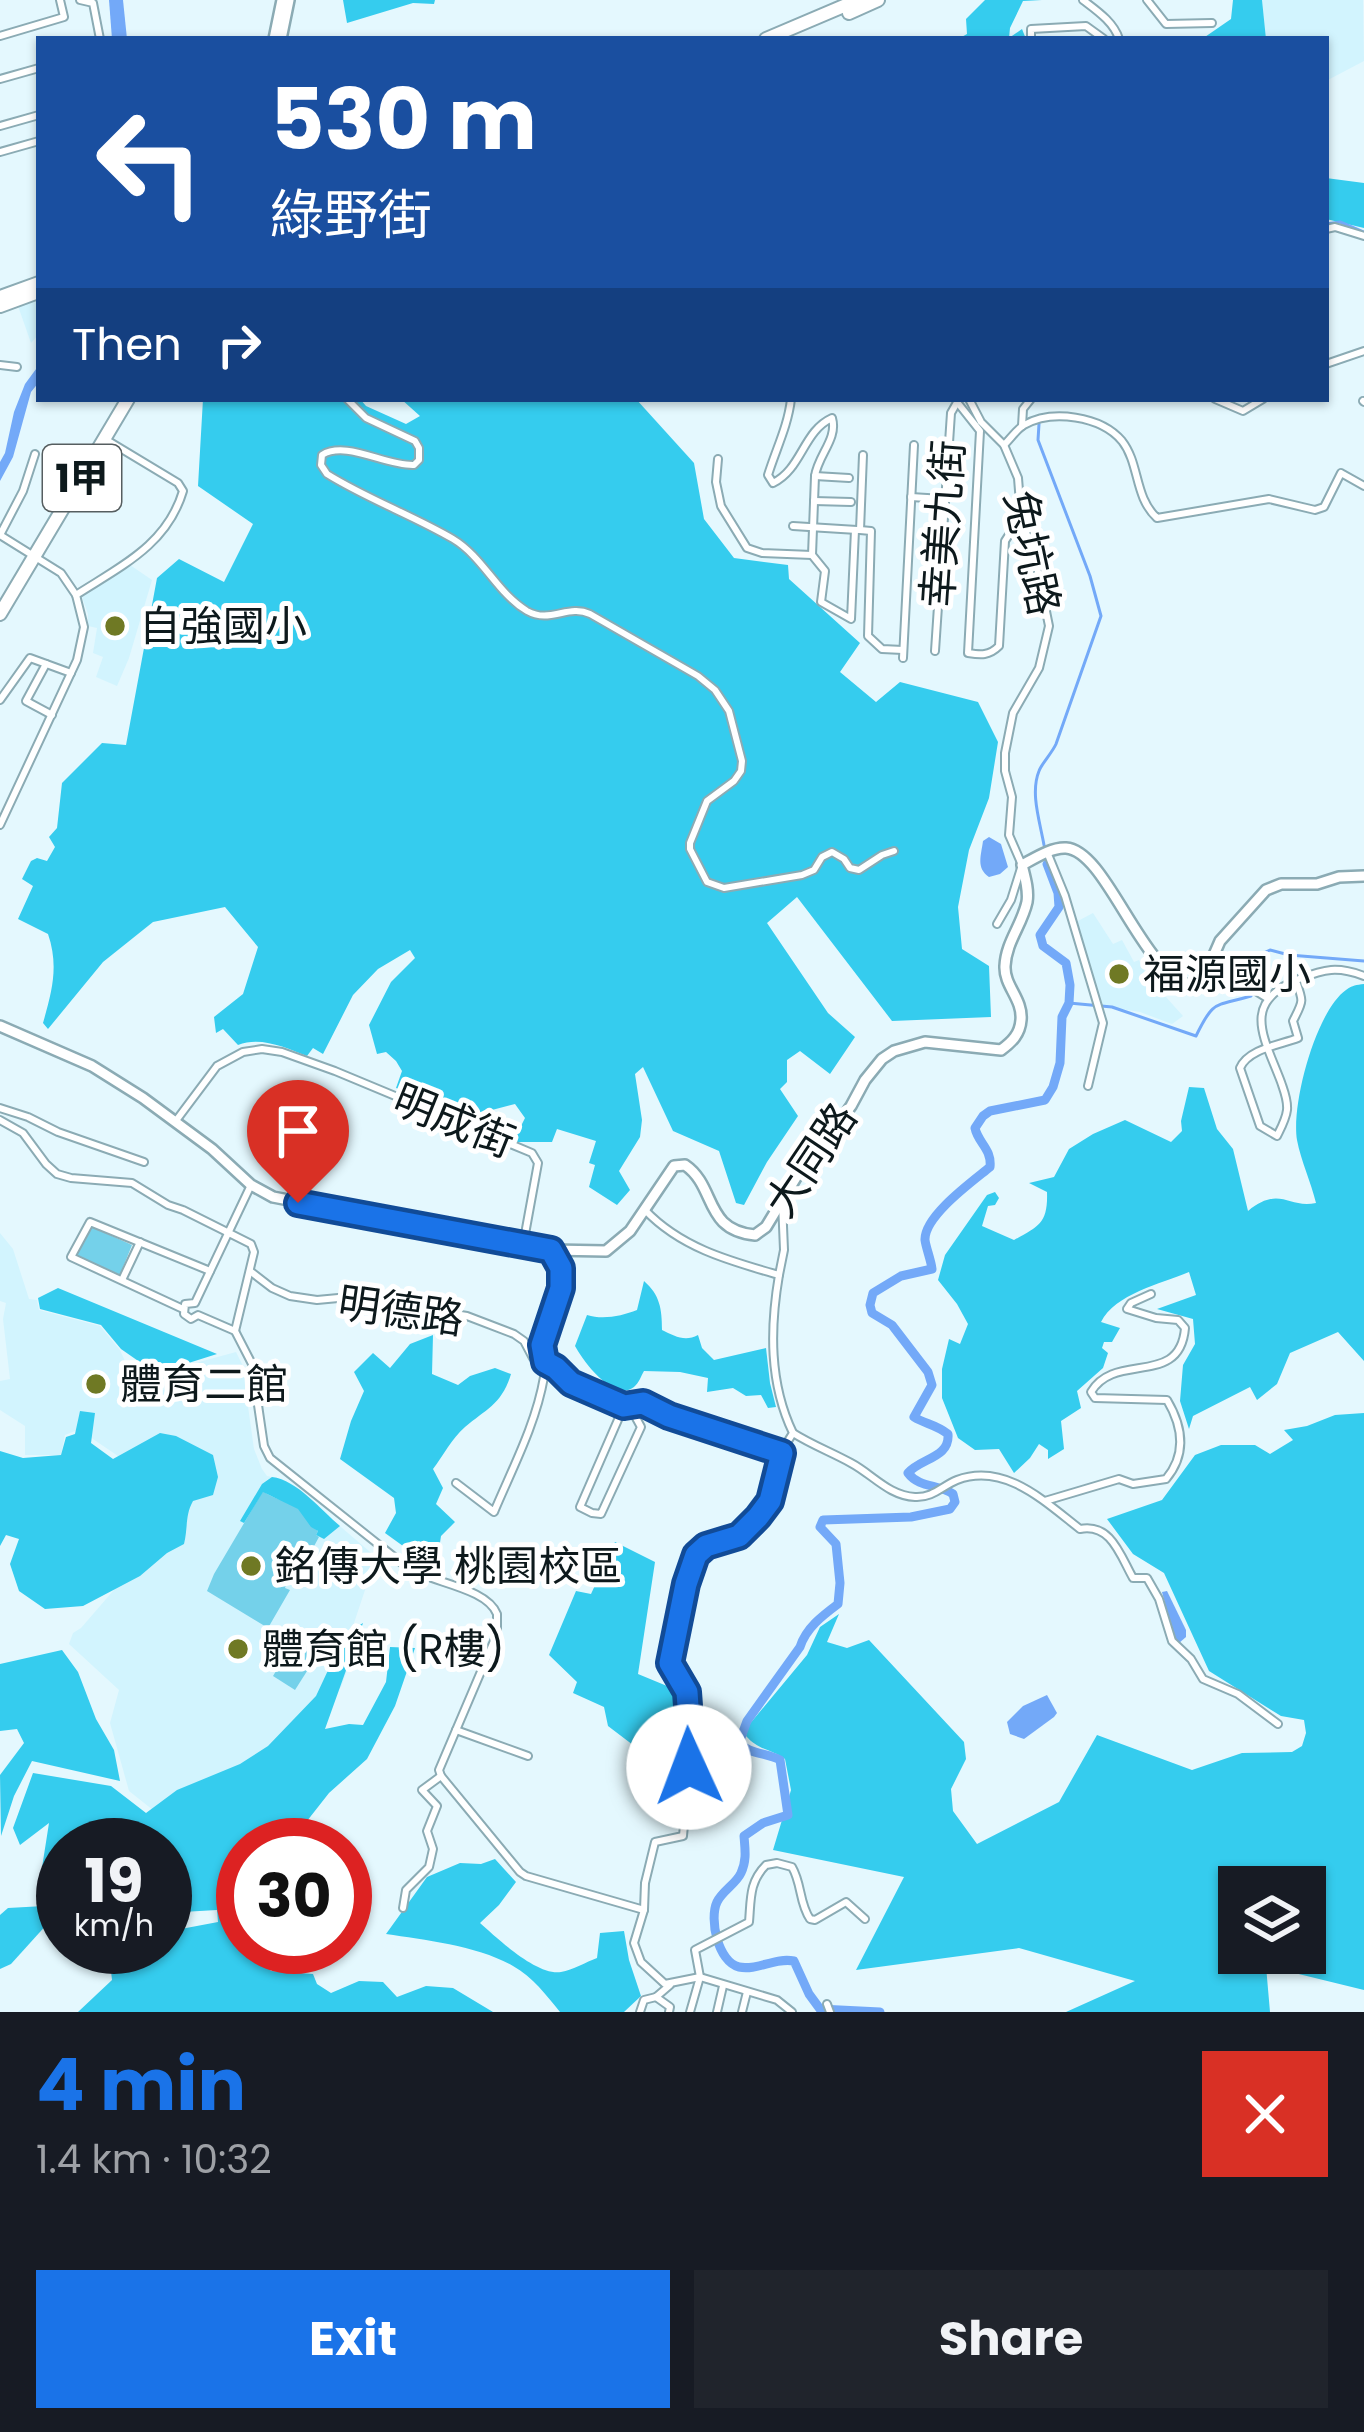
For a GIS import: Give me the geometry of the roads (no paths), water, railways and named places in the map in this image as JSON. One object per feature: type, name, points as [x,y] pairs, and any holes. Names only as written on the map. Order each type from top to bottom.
[{"type":"main road","points":[[773,36],[858,0]]},
{"type":"main road","points":[[794,36],[878,0]]},
{"type":"main road","points":[[0,302],[36,288]]},
{"type":"main road","name":"1甲","points":[[0,614],[126,402]]},
{"type":"street","points":[[0,36],[64,17],[60,0]]},
{"type":"street","points":[[80,0],[93,3],[99,36]]},
{"type":"street","points":[[278,36],[285,0]]},
{"type":"street","points":[[1083,0],[1117,36]]},
{"type":"street","points":[[1147,0],[1166,24],[1212,22]]},
{"type":"street","points":[[1031,36],[1031,29],[1086,26],[1100,36]]},
{"type":"street","points":[[0,80],[36,69]]},
{"type":"street","points":[[0,126],[36,116]]},
{"type":"street","points":[[0,151],[36,142]]},
{"type":"street","points":[[1329,229],[1364,236]]},
{"type":"street","points":[[1329,363],[1364,352]]},
{"type":"street","points":[[0,364],[17,368]]},
{"type":"street","points":[[350,402],[366,418],[415,442],[419,460],[397,466],[332,448],[322,454],[321,465],[327,474],[453,539],[528,611],[552,617],[573,610],[590,614],[698,676],[725,703],[736,734],[741,771],[707,801],[691,837],[690,849],[707,882],[724,888],[802,875],[832,852],[859,870],[895,851]]},
{"type":"street","points":[[790,402],[768,475],[773,483],[786,476],[820,424],[832,418],[832,436],[815,476],[812,555],[825,571],[821,602],[851,619],[862,455]]},
{"type":"street","name":"幸美九街","points":[[935,651],[943,499],[951,413],[957,402]]},
{"type":"street","points":[[959,402],[980,431],[968,652],[980,656],[999,646],[1005,541],[1021,516]]},
{"type":"street","points":[[971,402],[981,422],[1004,445],[1022,426],[1065,416],[1115,436],[1124,443],[1144,502],[1156,518],[1269,499],[1315,510],[1324,507],[1342,473],[1364,486]]},
{"type":"street","points":[[1022,426],[1028,402]]},
{"type":"street","points":[[1221,402],[1243,412],[1258,402]]},
{"type":"street","points":[[76,595],[153,543],[174,517],[183,491],[178,483],[105,439]]},
{"type":"street","points":[[793,526],[871,531],[868,636],[882,649],[903,654],[914,445]]},
{"type":"street","name":"兔坑路","points":[[1004,445],[1018,478],[1021,516],[1049,626],[1039,668],[1013,713],[1005,753],[1012,797],[1009,835],[1022,865]]},
{"type":"street","points":[[1,820],[81,650],[84,627],[76,595],[61,573],[0,535],[23,491],[35,454]]},
{"type":"street","points":[[718,459],[721,506],[747,548],[812,555]]},
{"type":"street","points":[[815,476],[849,478]]},
{"type":"street","points":[[911,497],[943,499]]},
{"type":"street","points":[[814,501],[851,502]]},
{"type":"street","points":[[0,700],[30,658],[71,673]]},
{"type":"street","points":[[46,664],[26,701],[52,715]]},
{"type":"street","points":[[997,924],[1022,865],[1047,853],[1076,850],[1092,864],[1166,969],[1191,986],[1206,975],[1220,941],[1266,890],[1281,884],[1364,876]]},
{"type":"street","points":[[1047,853],[1065,896],[1103,1023],[1088,1086]]},
{"type":"street","name":"大同路","points":[[0,1025],[92,1066],[212,1149],[251,1185],[298,1203],[551,1250],[606,1251],[620,1242],[669,1172],[680,1165],[692,1167],[722,1223],[741,1233],[761,1233],[882,1059],[925,1042],[1001,1050],[1018,1034],[1019,1000],[1006,976],[1005,961],[1027,903],[1022,865]]},
{"type":"street","points":[[1211,963],[1268,998]]},
{"type":"street","points":[[1295,981],[1303,1000],[1294,1021],[1298,1038],[1269,1048],[1246,1057],[1240,1068],[1260,1126],[1276,1136],[1288,1103],[1269,1048],[1262,1022],[1268,998],[1295,981],[1329,969],[1364,976]]},
{"type":"street","name":"明成街","points":[[175,1122],[224,1061],[253,1049],[282,1052],[532,1153],[538,1163],[523,1245]]},
{"type":"street","points":[[0,1108],[144,1162]]},
{"type":"street","points":[[0,1120],[23,1133],[57,1174],[133,1183],[251,1244],[250,1271],[235,1331]]},
{"type":"street","points":[[195,1303],[251,1185]]},
{"type":"street","points":[[782,1198],[784,1250],[773,1308],[772,1354],[793,1433],[896,1492],[917,1498],[978,1475],[1005,1478],[1080,1528],[1091,1526],[1109,1536],[1133,1578],[1147,1578],[1153,1585],[1172,1641],[1203,1678],[1238,1694],[1278,1724]]},
{"type":"street","points":[[645,1210],[669,1232],[715,1256],[779,1275]]},
{"type":"street","points":[[210,1271],[91,1222],[71,1257],[183,1309],[188,1318],[198,1315],[235,1331],[252,1364],[264,1446],[271,1458],[408,1568],[477,1593],[497,1615],[497,1634],[440,1770],[442,1776],[520,1872],[644,1910]]},
{"type":"street","points":[[122,1280],[140,1242]]},
{"type":"street","points":[[456,1484],[494,1512],[536,1406],[545,1362],[542,1345],[561,1288],[561,1268],[551,1250]]},
{"type":"street","name":"明德路","points":[[250,1271],[290,1296],[349,1297],[467,1316],[514,1334],[533,1358],[556,1368],[571,1383],[627,1406],[643,1403],[782,1453]]},
{"type":"street","points":[[1045,1501],[1119,1479],[1133,1484],[1166,1479],[1177,1466],[1180,1427],[1168,1400],[1095,1398],[1091,1391],[1110,1372],[1158,1366],[1179,1352],[1185,1328],[1178,1320],[1127,1309],[1151,1294]]},
{"type":"street","points":[[183,1309],[195,1303],[198,1315]]},
{"type":"street","points":[[627,1406],[641,1426],[601,1514],[592,1513],[580,1507],[627,1406]]},
{"type":"street","points":[[790,2011],[769,1998],[700,1978],[660,1982],[637,1954],[634,1943],[655,1842],[682,1837],[691,1748],[687,1692],[670,1663],[686,1584],[696,1555],[706,1546],[739,1536],[770,1501],[782,1453],[793,1433]]},
{"type":"street","points":[[456,1730],[528,1756]]},
{"type":"street","points":[[403,1908],[406,1890],[429,1867],[433,1849],[428,1831],[437,1806],[422,1790],[442,1776]]},
{"type":"street","points":[[690,2012],[700,1978],[695,1950],[749,1922],[749,1897],[766,1865],[787,1864],[795,1872],[802,1907],[810,1919],[846,1902],[865,1918]]},
{"type":"street","points":[[640,2012],[644,2000],[673,1983]]},
{"type":"street","points":[[717,2012],[723,1985]]},
{"type":"street","points":[[742,2012],[747,1992]]},
{"type":"street","points":[[656,1997],[670,2012]]},
{"type":"street","points":[[766,2012],[769,1998]]},
{"type":"waterway","points":[[1329,224],[1340,222],[1364,232]]},
{"type":"waterway","points":[[1039,424],[1038,440],[1101,616],[1056,744],[1036,780],[1044,845]]},
{"type":"waterway","points":[[880,2012],[820,2009],[794,1961],[739,1967],[721,1949],[715,1909],[741,1873],[744,1836],[788,1815],[780,1760],[739,1743],[747,1721],[806,1634],[838,1604],[836,1544],[820,1527],[823,1520],[911,1517],[950,1509],[955,1502],[953,1494],[908,1473],[940,1453],[948,1434],[914,1417],[932,1385],[928,1372],[892,1325],[872,1313],[870,1305],[873,1293],[901,1276],[932,1269],[925,1240],[932,1220],[990,1167],[975,1128],[983,1116],[1045,1100],[1053,1087],[1070,985],[1066,963],[1043,946],[1040,935],[1059,907],[1047,864]]},
{"type":"waterway","points":[[1069,1003],[1112,1007],[1196,1036],[1216,1006],[1251,996],[1256,981],[1250,969],[1253,958],[1270,950],[1364,961]]},
{"type":"place","name":"自強國小","points":[[115,626]]},
{"type":"place","name":"福源國小","points":[[1119,974]]},
{"type":"place","name":"體育二館","points":[[96,1384]]},
{"type":"place","name":"銘傳大學 桃園校區","points":[[251,1566]]},
{"type":"place","name":"體育館 (R樓)","points":[[238,1649]]}]
